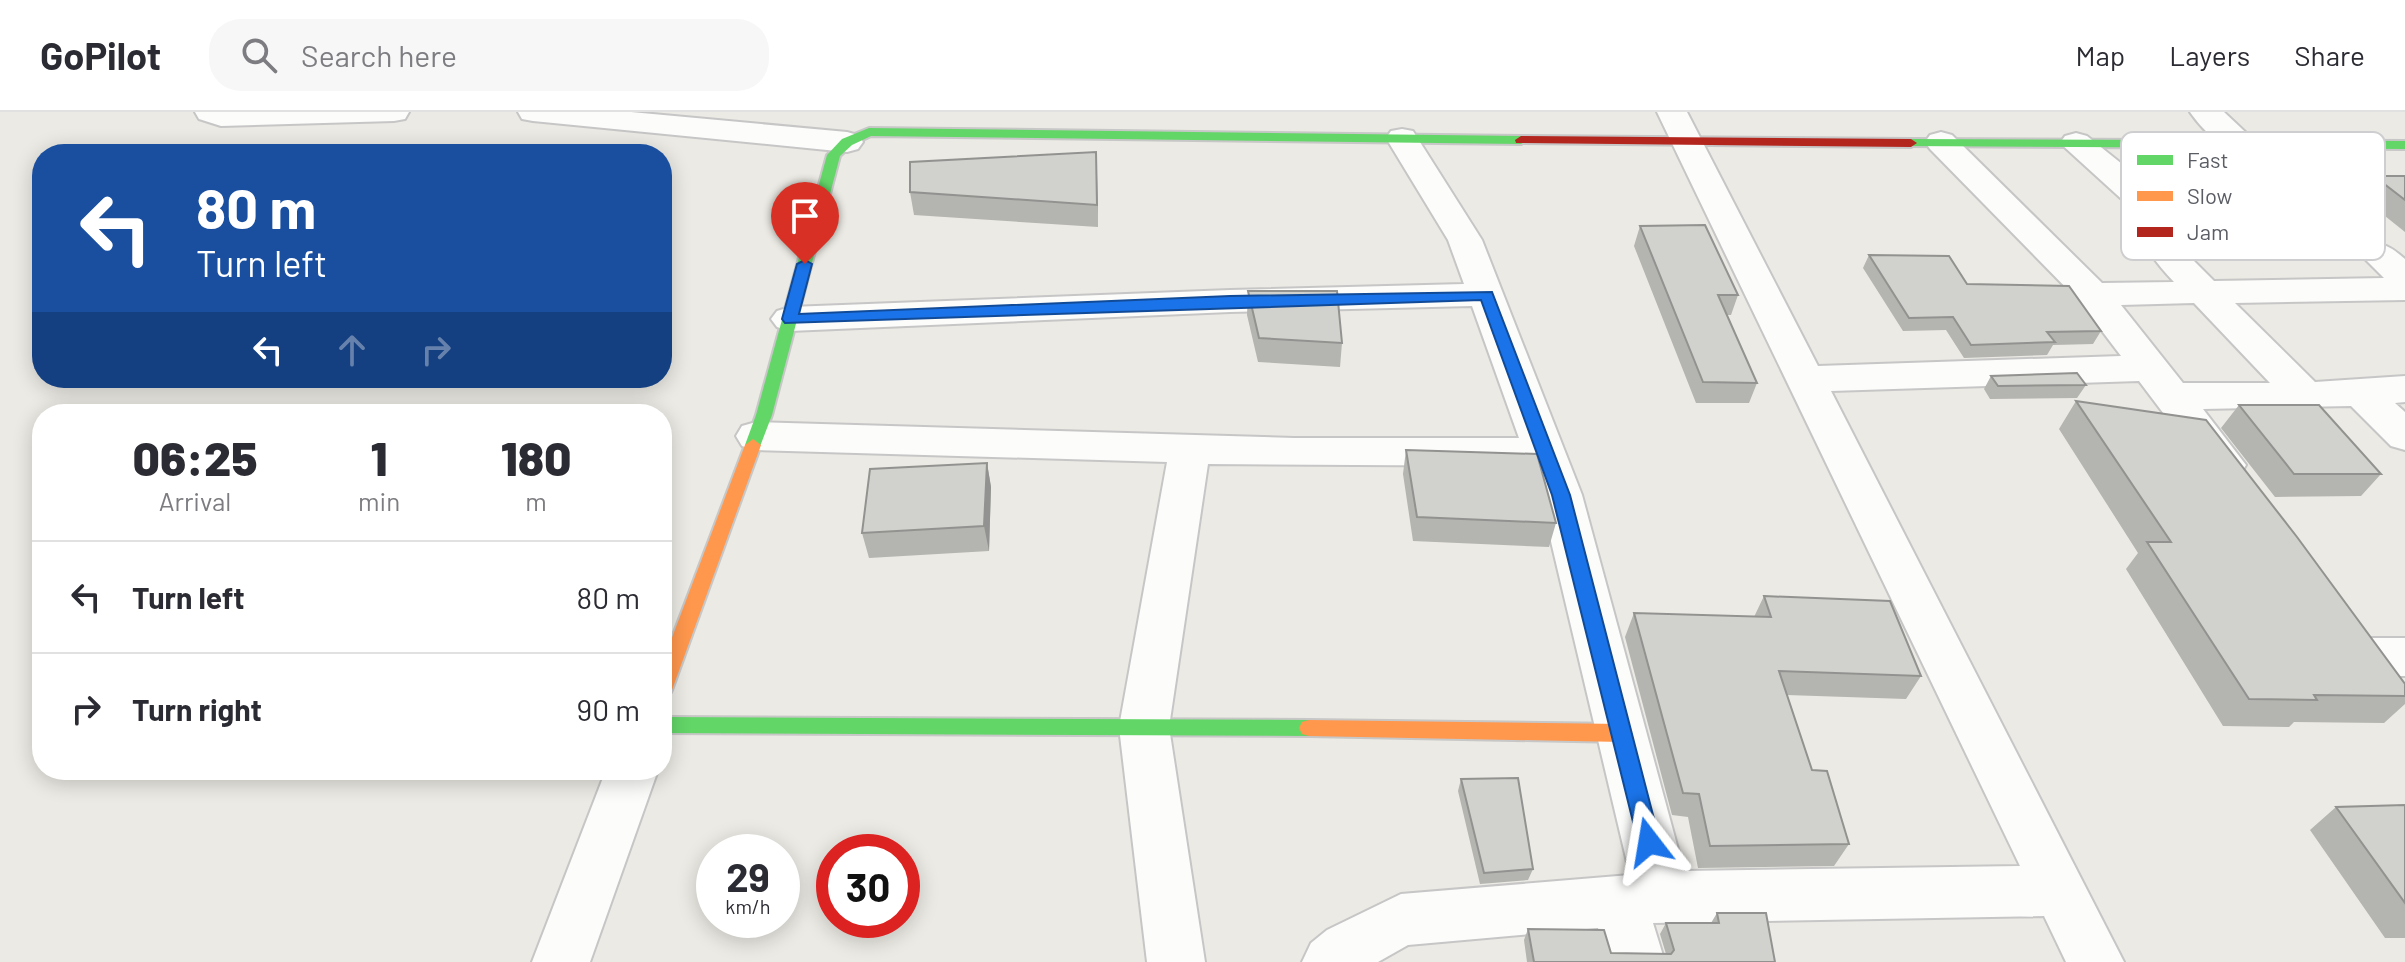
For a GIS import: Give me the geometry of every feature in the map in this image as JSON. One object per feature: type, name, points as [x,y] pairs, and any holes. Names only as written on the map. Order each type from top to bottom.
[{"type":"street","points":[[220,114],[394,112]]},
{"type":"street","points":[[533,112],[847,142]]},
{"type":"street","points":[[2205,112],[2228,132]]},
{"type":"street","points":[[672,663],[756,436],[834,155],[847,142],[869,132],[1402,138],[1678,127],[1941,142],[2121,143]]},
{"type":"street","points":[[1678,127],[2095,962]]},
{"type":"street","points":[[1402,138],[1465,240],[1561,495],[1622,733],[1641,899],[1636,962]]},
{"type":"street","points":[[1941,142],[2093,294],[2245,491]]},
{"type":"street","points":[[2076,143],[2121,180]]},
{"type":"street","points":[[2385,145],[2405,145]]},
{"type":"street","points":[[2173,260],[2305,396]]},
{"type":"street","points":[[2385,260],[2405,278]]},
{"type":"street","points":[[2093,294],[2405,289]]},
{"type":"street","points":[[790,319],[1230,301],[1486,295]]},
{"type":"street","points":[[1804,379],[2159,382],[2305,396],[2405,389]]},
{"type":"street","points":[[2362,393],[2405,436]]},
{"type":"street","points":[[756,436],[1190,449],[1545,452]]},
{"type":"street","points":[[1176,962],[1144,727],[1190,449]]},
{"type":"street","points":[[672,725],[1622,733]]},
{"type":"street","points":[[561,962],[628,780]]},
{"type":"street","points":[[1331,962],[1347,949],[1401,920],[1641,899],[2060,891]]},
{"type":"building","points":[[1096,152],[1097,205],[910,192],[910,162]]},
{"type":"building","points":[[2385,176],[2405,176],[2405,200],[2385,185]]},
{"type":"building","points":[[1705,225],[1738,295],[1718,295],[1757,383],[1703,382],[1640,226]]},
{"type":"building","points":[[1869,255],[1949,256],[1967,284],[2069,286],[2101,331],[2047,332],[2055,342],[1971,345],[1953,317],[1909,318]]},
{"type":"building","points":[[1248,291],[1337,291],[1342,343],[1259,338]]},
{"type":"building","points":[[2077,373],[2086,385],[1998,386],[1991,376]]},
{"type":"building","points":[[2076,401],[2206,420],[2405,684],[2405,696],[2314,695],[2317,700],[2249,699],[2147,542],[2171,542]]},
{"type":"building","points":[[2239,405],[2319,405],[2381,474],[2294,474]]},
{"type":"building","points":[[1406,450],[1537,454],[1556,523],[1417,517]]},
{"type":"building","points":[[987,463],[984,526],[862,533],[870,469]]},
{"type":"building","points":[[1764,596],[1890,601],[1921,676],[1779,671],[1812,770],[1827,771],[1849,844],[1710,846],[1699,794],[1683,793],[1634,613],[1771,617]]},
{"type":"building","points":[[1518,778],[1533,869],[1484,873],[1461,779]]},
{"type":"building","points":[[2405,805],[2405,903],[2336,807]]},
{"type":"building","points":[[1717,913],[1766,913],[1775,962],[1534,962],[1528,929],[1604,930],[1611,953],[1671,954],[1674,950],[1666,923],[1719,923]]},
{"type":"traffic: fast","points":[[753,445],[764,415],[834,155],[847,142],[869,132],[1521,140]]},
{"type":"traffic: fast","points":[[1911,143],[2121,144]]},
{"type":"traffic: fast","points":[[2385,145],[2405,145]]},
{"type":"traffic: fast","points":[[672,725],[1309,728]]},
{"type":"traffic: slow","points":[[672,663],[753,445]]},
{"type":"traffic: slow","points":[[1309,728],[1622,733]]},
{"type":"traffic: jam","points":[[1521,140],[1911,143]]},
{"type":"route","points":[[805,264],[790,319],[1230,301],[1486,295],[1561,495],[1649,842]]}]
